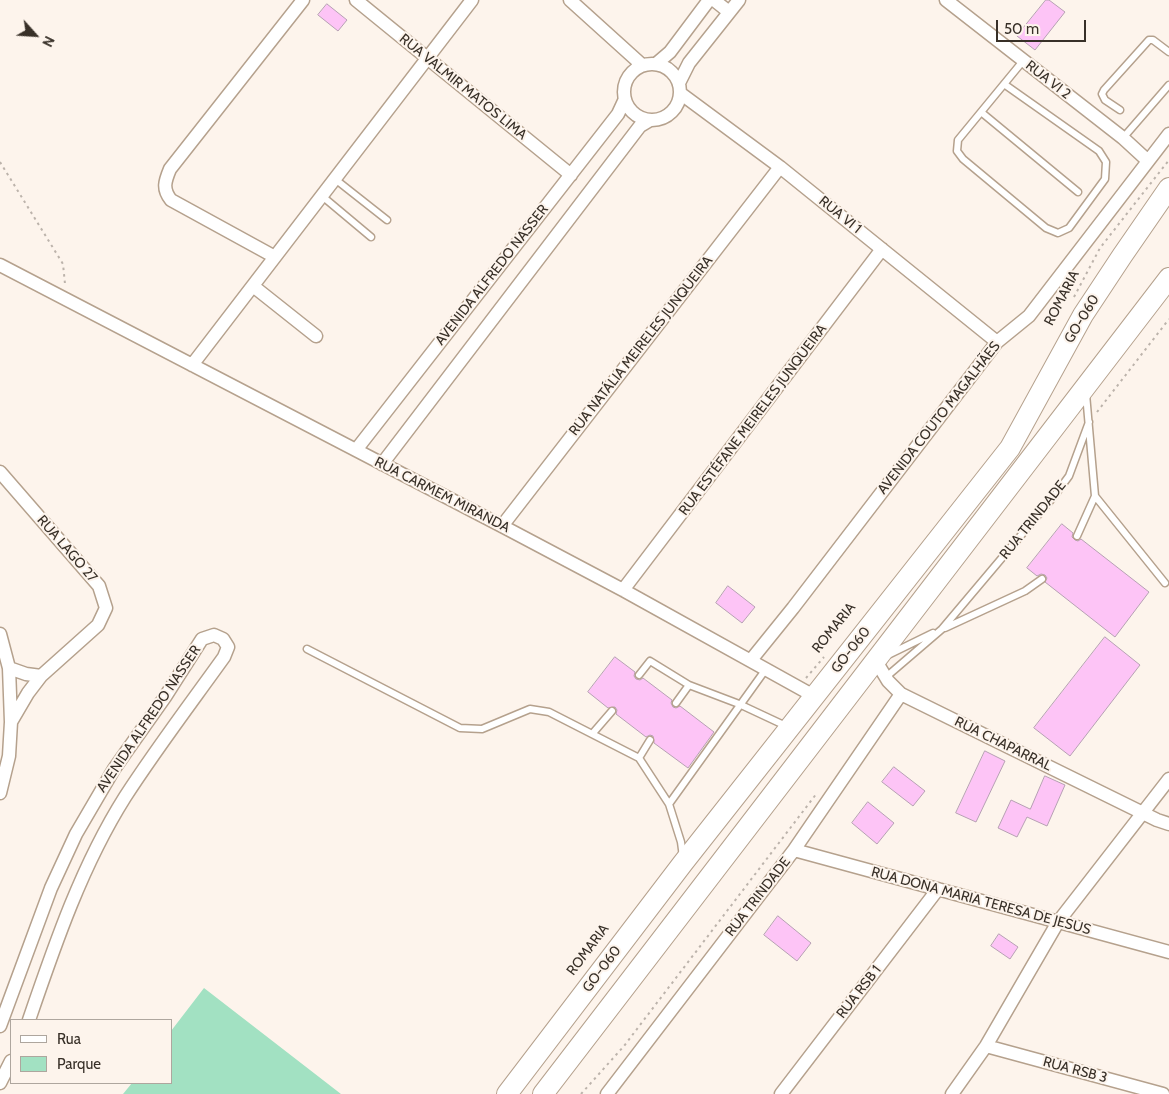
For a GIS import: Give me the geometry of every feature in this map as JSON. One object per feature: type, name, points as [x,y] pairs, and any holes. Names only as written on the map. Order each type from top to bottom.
[{"type":"main road","name":"GO-060","points":[[507,1094],[789,728],[807,692],[1010,448],[1083,315],[1169,188]]},
{"type":"main road","name":"GO-060","points":[[542,1094],[881,669],[1085,388],[1169,278]]},
{"type":"street","points":[[275,258],[171,200],[166,194],[164,187],[170,169],[303,0]]},
{"type":"street","name":"RUA VALMIR MATOS LIMA","points":[[356,0],[571,174]]},
{"type":"street","points":[[192,364],[472,0]]},
{"type":"street","points":[[570,0],[642,66]]},
{"type":"street","points":[[656,64],[670,52],[709,0]]},
{"type":"street","points":[[714,0],[729,12]]},
{"type":"street","points":[[680,88],[689,63],[739,0]]},
{"type":"street","name":"RUA VI 2","points":[[946,0],[1123,138],[1148,161]]},
{"type":"street","points":[[656,64],[669,68],[676,76],[680,88],[680,99],[673,111],[666,117],[650,120],[638,117],[631,111],[625,99],[624,90],[626,80],[633,71],[642,66],[656,64]]},
{"type":"street","name":"RUA VI 1","points":[[680,88],[997,342]]},
{"type":"street","name":"AVENIDA ALFREDO NASSER","points":[[356,450],[618,114],[625,99]]},
{"type":"street","name":"AVENIDA ALFREDO NASSER","points":[[382,464],[640,126],[650,120]]},
{"type":"street","name":"AVENIDA COUTO MAGALHÃES","points":[[751,660],[800,600],[997,342],[1029,316],[1169,134]]},
{"type":"street","name":"RUA NATÁLIA MEIRELES JUNQUEIRA","points":[[502,526],[780,167]]},
{"type":"street","name":"RUA ESTÉFANE MEIRELES JUNQUEIRA","points":[[623,590],[882,249]]},
{"type":"street","name":"RUA CARMEM MIRANDA","points":[[0,265],[623,590],[807,692]]},
{"type":"street","points":[[253,286],[316,336]]},
{"type":"street","name":"RUA LAGO 27","points":[[0,472],[99,586],[106,608],[98,625],[41,676],[28,693],[11,722]]},
{"type":"street","points":[[0,634],[9,668],[11,722],[8,756],[0,793]]},
{"type":"street","name":"AVENIDA ALFREDO NASSER","points":[[0,1026],[50,888],[76,834],[109,777],[165,697],[202,639],[214,635],[223,639],[228,647],[224,657],[125,797],[99,846],[73,900],[29,1019]]},
{"type":"street","points":[[9,668],[26,674],[41,676]]},
{"type":"street","name":"RUA CHAPARRAL","points":[[881,669],[901,694],[1157,820],[1169,824]]},
{"type":"street","name":"RUA TRINDADE","points":[[606,1094],[794,850],[901,694]]},
{"type":"street","points":[[952,1094],[986,1046],[1058,922],[1169,778]]},
{"type":"street","name":"RUA DONA MARIA TERESA DE JESUS","points":[[794,850],[1169,952]]},
{"type":"street","name":"RUA RSB 1","points":[[781,1094],[938,889]]},
{"type":"street","name":"RUA RSB 3","points":[[986,1046],[1162,1094]]},
{"type":"street","points":[[0,1083],[10,1063]]},
{"type":"lane","points":[[1120,110],[1105,100],[1102,94],[1104,90],[1149,40],[1153,40],[1169,52]]},
{"type":"lane","points":[[1004,84],[1099,151],[1106,162],[1105,179],[1069,228],[1058,233],[1046,228],[957,151],[958,140],[1004,84],[1023,61]]},
{"type":"lane","points":[[1123,138],[1169,85]]},
{"type":"lane","points":[[981,112],[1078,192]]},
{"type":"lane","points":[[335,179],[387,220]]},
{"type":"lane","points":[[322,196],[371,237]]},
{"type":"lane","points":[[1077,536],[1096,496],[1085,388]]},
{"type":"lane","name":"RUA TRINDADE","points":[[881,669],[942,629],[1069,476],[1089,422]]},
{"type":"lane","points":[[1096,496],[1165,583]]},
{"type":"lane","points":[[881,669],[942,629],[1025,591],[1042,580]]},
{"type":"lane","points":[[307,649],[460,728],[482,729],[530,709],[549,712],[639,758],[669,804],[681,842],[684,863]]},
{"type":"lane","points":[[639,675],[650,662],[689,685],[739,704],[789,728]]},
{"type":"lane","points":[[669,804],[739,704],[766,669]]},
{"type":"lane","points":[[676,703],[689,685]]},
{"type":"lane","points":[[593,733],[612,711]]},
{"type":"lane","points":[[639,758],[650,740]]},
{"type":"path","name":"ROMARIA","points":[[1074,298],[1100,248],[1169,160]]},
{"type":"path","points":[[0,162],[63,264],[66,301]]},
{"type":"path","points":[[1089,422],[1169,319]]},
{"type":"path","name":"ROMARIA","points":[[807,692],[825,655]]},
{"type":"path","points":[[581,1094],[624,1046],[821,788]]},
{"type":"green space","points":[[204,988],[341,1094],[123,1094],[131,1084],[172,1084],[172,1030]]},
{"type":"building","points":[[1046,0],[1049,0],[1065,12],[1035,50],[1017,36]]},
{"type":"building","points":[[327,4],[347,20],[338,31],[318,15]]},
{"type":"building","points":[[1062,524],[1073,533],[1072,537],[1075,540],[1081,539],[1149,592],[1115,637],[1045,582],[1047,578],[1045,575],[1037,576],[1027,568]]},
{"type":"building","points":[[728,586],[755,607],[742,623],[716,603]]},
{"type":"building","points":[[1105,637],[1140,665],[1070,756],[1034,728]]},
{"type":"building","points":[[615,657],[635,672],[634,676],[636,679],[640,680],[643,678],[672,700],[673,707],[680,706],[714,732],[688,768],[654,743],[653,736],[646,737],[616,714],[617,710],[615,707],[608,708],[588,692]]},
{"type":"building","points":[[985,751],[1005,761],[976,822],[956,813]]},
{"type":"building","points":[[894,767],[925,791],[913,806],[882,782]]},
{"type":"building","points":[[1045,776],[1065,785],[1047,826],[1027,817],[1017,837],[998,828],[1011,800],[1030,809]]},
{"type":"building","points":[[868,802],[894,823],[877,844],[852,823]]},
{"type":"building","points":[[778,916],[811,943],[797,961],[764,935]]},
{"type":"building","points":[[999,934],[1018,947],[1010,959],[991,946]]}]
